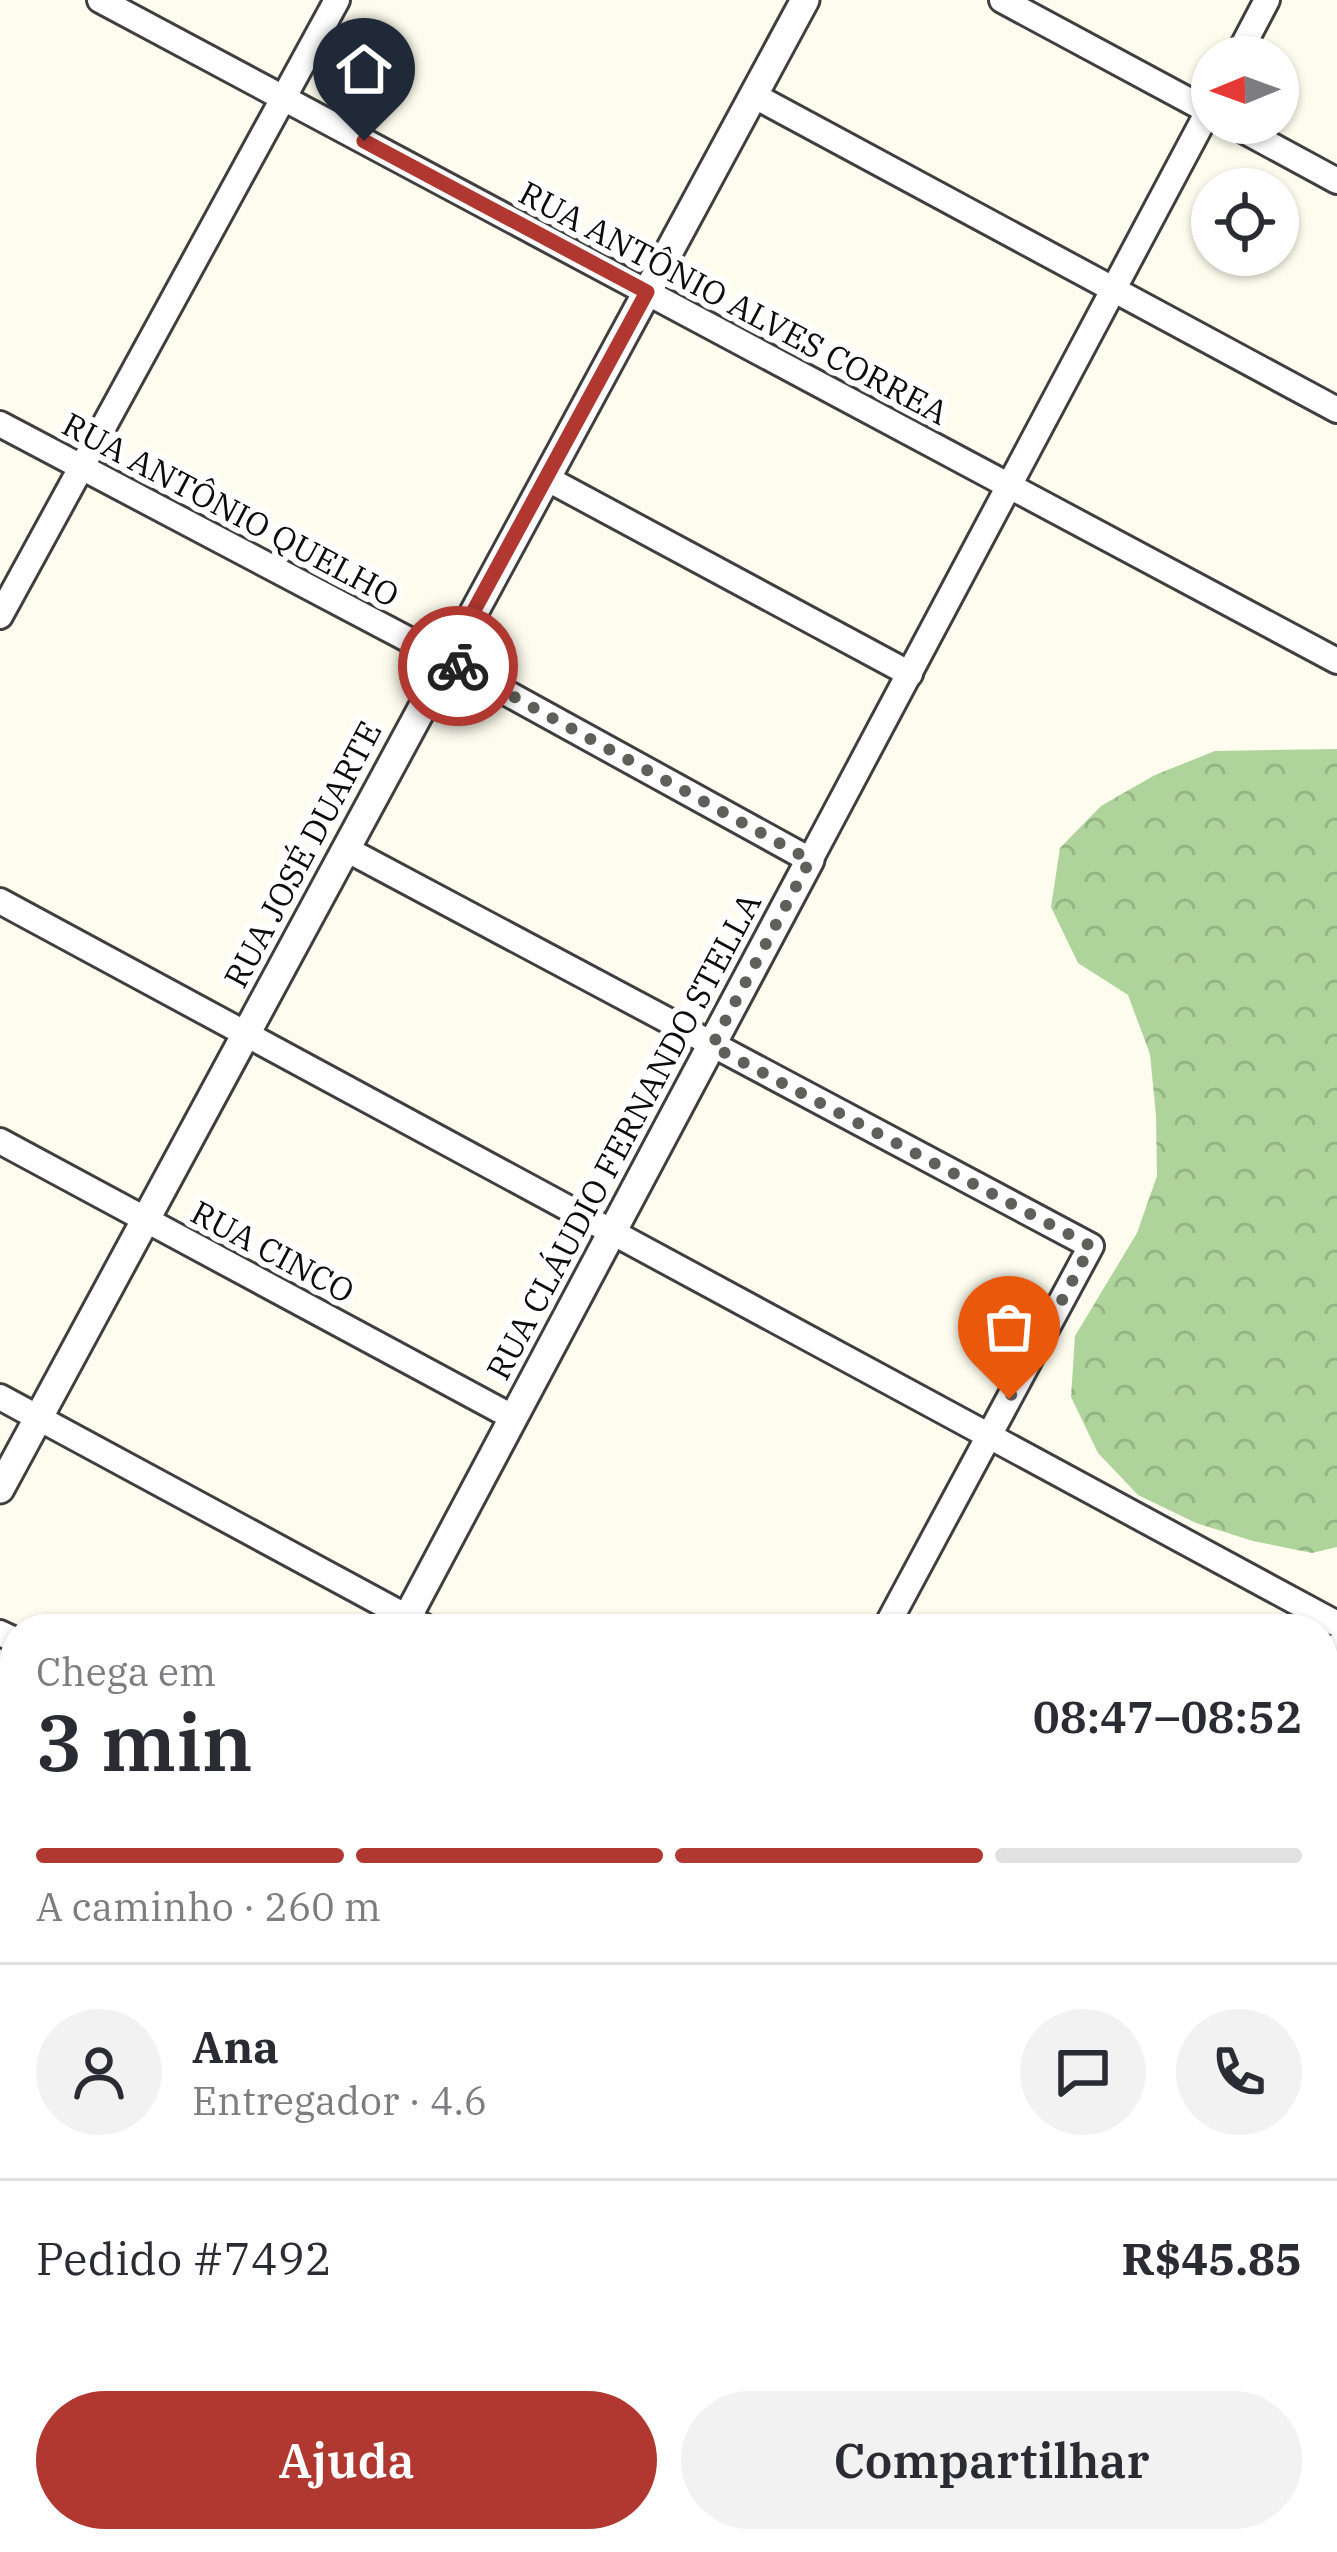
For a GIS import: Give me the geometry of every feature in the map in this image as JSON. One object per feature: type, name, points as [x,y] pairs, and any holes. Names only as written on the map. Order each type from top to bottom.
[{"type":"street","name":"RUA ANTÔNIO ALVES CORREA","points":[[100,0],[1337,661]]},
{"type":"street","points":[[0,616],[338,0]]},
{"type":"street","name":"RUA JOSÉ DUARTE","points":[[0,1489],[805,0]]},
{"type":"street","points":[[1002,0],[1191,100]]},
{"type":"street","points":[[1248,36],[1268,0]]},
{"type":"street","points":[[753,95],[1337,410]]},
{"type":"street","name":"RUA CLÁUDIO FERNANDO STELLA","points":[[417,1614],[514,1418],[810,860],[1114,290],[1198,144]]},
{"type":"street","points":[[1271,144],[1337,181]]},
{"type":"street","name":"RUA ANTÔNIO QUELHO","points":[[0,424],[447,660],[810,860]]},
{"type":"street","points":[[547,478],[910,674]]},
{"type":"street","points":[[346,849],[1091,1246],[893,1614]]},
{"type":"street","points":[[0,901],[1318,1614]]},
{"type":"street","name":"RUA CINCO","points":[[0,1141],[514,1418]]},
{"type":"street","points":[[0,1397],[392,1614]]},
{"type":"green space","points":[[1337,749],[1337,1547],[1312,1553],[1196,1523],[1138,1495],[1098,1453],[1071,1397],[1075,1336],[1137,1233],[1157,1176],[1156,1116],[1150,1054],[1128,995],[1078,963],[1051,907],[1060,848],[1101,806],[1155,775],[1215,751]]},
{"type":"way so far","points":[[458,666],[810,860],[712,1046],[1091,1246],[1009,1399]]},
{"type":"route","points":[[364,141],[647,292],[447,660],[458,666]]}]
